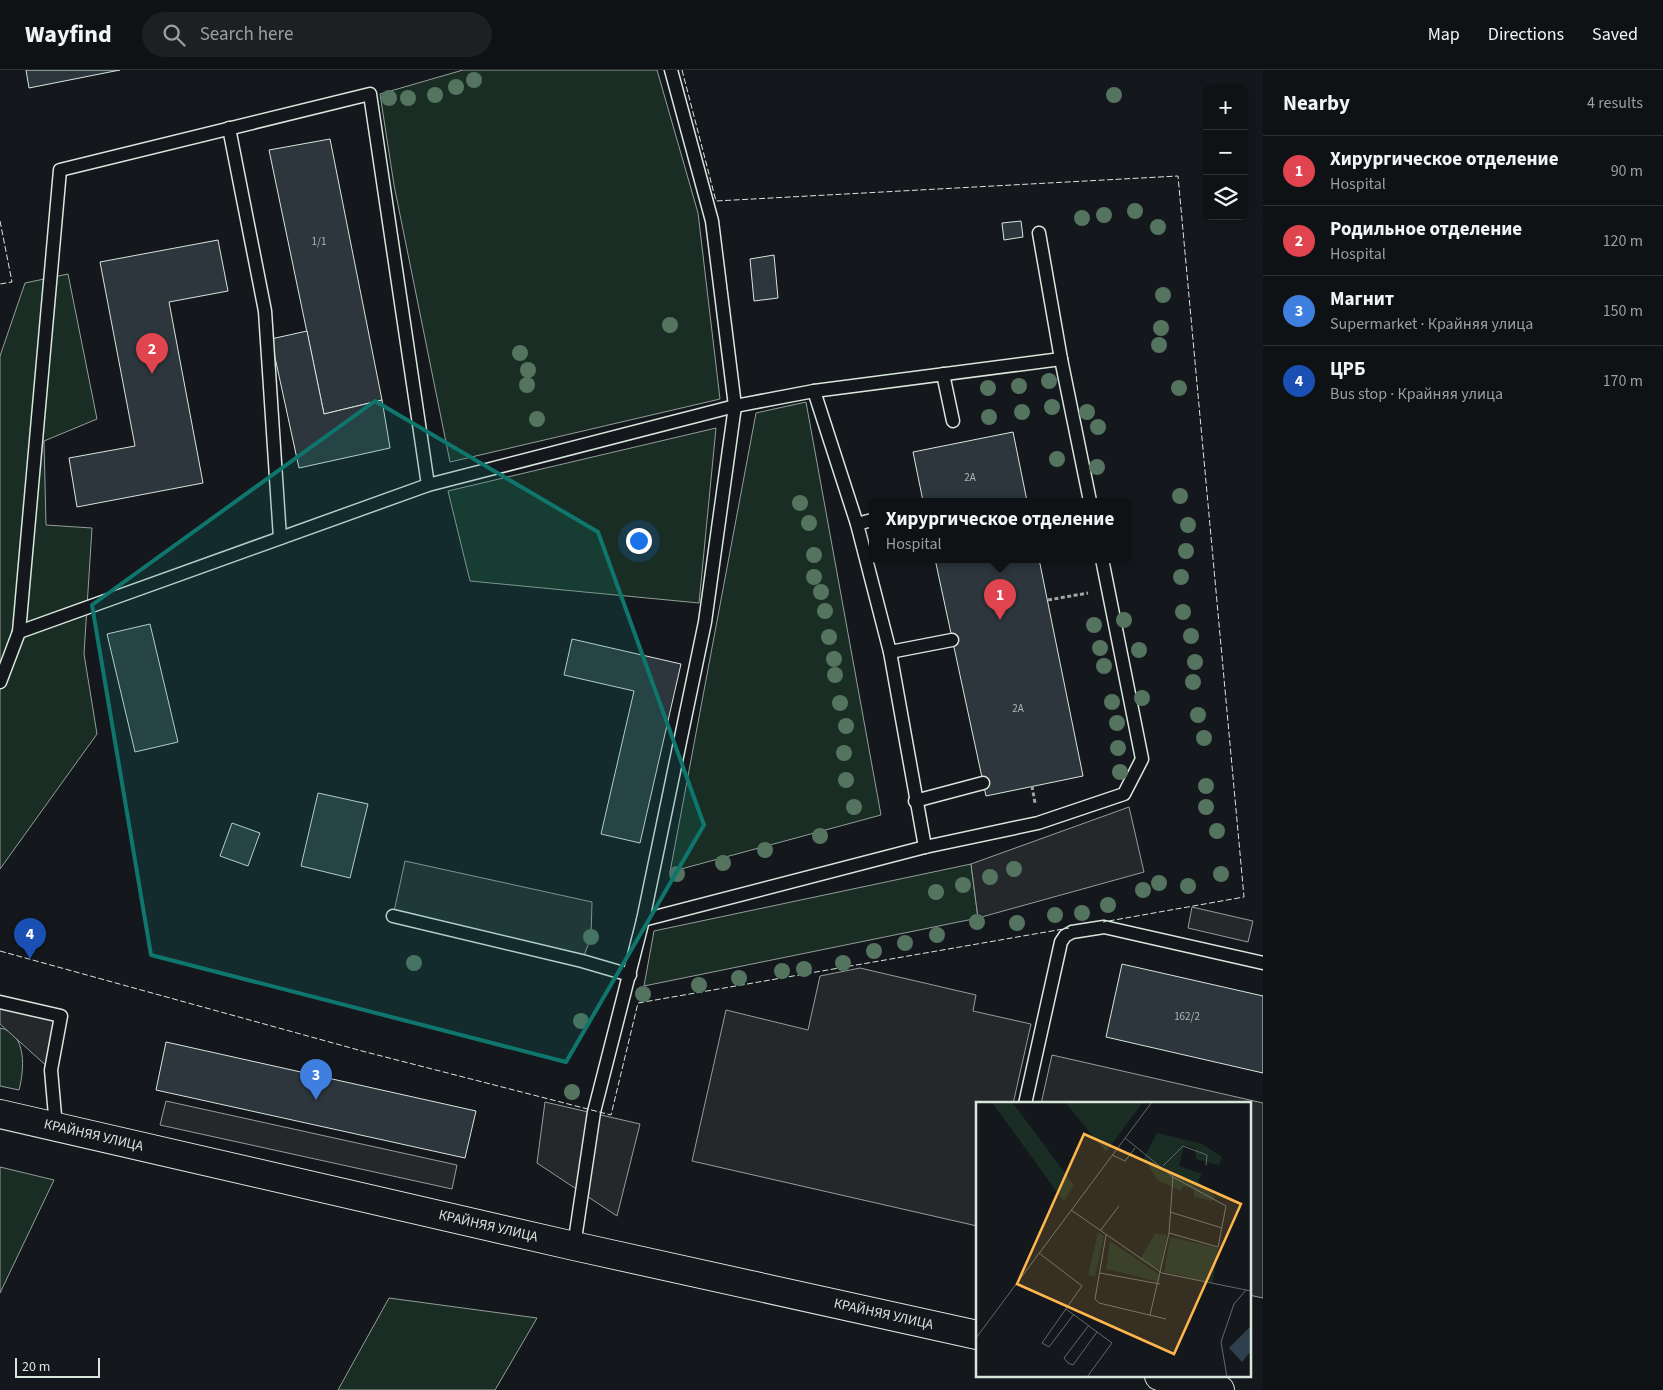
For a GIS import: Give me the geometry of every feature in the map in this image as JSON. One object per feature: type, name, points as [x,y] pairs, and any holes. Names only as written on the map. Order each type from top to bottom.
[{"type":"main road","name":"КРАЙНЯЯ УЛИЦА","points":[[0,1114],[574,1246],[976,1330]]},
{"type":"main road","points":[[1168,1378],[1220,1390]]},
{"type":"lane","points":[[574,1246],[594,1112],[643,920],[705,622],[735,406],[712,221],[672,70]]},
{"type":"lane","points":[[0,682],[19,632],[60,170],[370,94],[428,485]]},
{"type":"lane","points":[[229,128],[265,311],[280,538]]},
{"type":"lane","points":[[1039,233],[1061,359],[1089,498]]},
{"type":"lane","points":[[19,632],[428,485],[735,406],[814,391],[1061,359]]},
{"type":"lane","points":[[943,374],[953,421]]},
{"type":"lane","points":[[814,391],[857,524],[890,652],[925,847]]},
{"type":"lane","points":[[857,524],[869,521]]},
{"type":"lane","points":[[643,920],[925,847],[1038,824],[1124,794],[1142,759],[1103,563]]},
{"type":"lane","points":[[890,652],[952,640]]},
{"type":"lane","points":[[916,801],[983,783]]},
{"type":"lane","points":[[393,916],[582,961],[630,975]]},
{"type":"lane","points":[[1025,1102],[1061,942],[1065,936],[1072,932],[1104,927],[1263,963]]},
{"type":"lane","points":[[0,1002],[61,1016],[51,1070],[56,1126]]},
{"type":"path","points":[[1048,600],[1108,589]]},
{"type":"highlighted area","points":[[375,401],[598,532],[704,825],[566,1062],[151,955],[92,605]]},
{"type":"green space","points":[[463,70],[657,70],[698,213],[720,399],[450,462],[394,185],[380,94]]},
{"type":"green space","points":[[68,274],[97,419],[44,441],[46,525],[92,528],[84,654],[97,734],[0,869],[0,356],[25,283]]},
{"type":"green space","points":[[806,402],[881,815],[670,872],[756,413]]},
{"type":"green space","points":[[716,428],[699,603],[470,581],[448,491]]},
{"type":"green space","points":[[971,864],[978,918],[644,986],[654,931]]},
{"type":"green space","points":[[0,1028],[9,1031],[20,1045],[23,1063],[19,1090],[0,1086]]},
{"type":"green space","points":[[0,1167],[54,1180],[0,1293]]},
{"type":"green space","points":[[389,1298],[537,1318],[495,1390],[338,1390]]},
{"type":"shaded area","points":[[1129,807],[1144,872],[978,918],[971,864]]},
{"type":"shaded area","points":[[405,861],[592,902],[591,937],[582,961],[393,916]]},
{"type":"shaded area","points":[[1192,907],[1253,921],[1248,942],[1188,928]]},
{"type":"shaded area","points":[[860,968],[976,995],[973,1011],[1031,1024],[1013,1102],[976,1102],[976,1226],[692,1161],[726,1010],[808,1030],[820,976]]},
{"type":"shaded area","points":[[0,1002],[61,1016],[51,1070],[0,1024]]},
{"type":"shaded area","points":[[1052,1055],[1263,1103],[1263,1298],[1250,1295],[1250,1102],[1041,1102]]},
{"type":"shaded area","points":[[166,1101],[457,1165],[452,1189],[160,1125]]},
{"type":"shaded area","points":[[545,1102],[640,1124],[617,1216],[537,1163]]},
{"type":"building","points":[[26,70],[120,70],[29,88]]},
{"type":"building","points":[[330,139],[382,400],[324,414],[269,150]]},
{"type":"building","points":[[1021,221],[1023,237],[1004,240],[1002,223]]},
{"type":"building","points":[[218,240],[228,291],[169,302],[203,483],[77,507],[69,458],[135,446],[100,262]]},
{"type":"building","points":[[774,255],[778,298],[754,301],[750,259]]},
{"type":"building","points":[[307,331],[324,414],[382,400],[390,448],[299,468],[271,339]]},
{"type":"building","points":[[1013,432],[1026,498],[922,498],[913,452]]},
{"type":"building","points":[[936,563],[1040,563],[1083,776],[986,796]]},
{"type":"building","points":[[150,624],[178,742],[135,752],[107,634]]},
{"type":"building","points":[[572,639],[681,664],[640,843],[601,834],[634,691],[564,675]]},
{"type":"building","points":[[318,793],[368,804],[350,878],[301,866]]},
{"type":"building","points":[[232,823],[260,833],[248,866],[220,856]]},
{"type":"building","points":[[1122,964],[1263,996],[1263,1073],[1106,1037]]},
{"type":"building","points":[[166,1042],[476,1111],[465,1158],[156,1090]]},
{"type":"fence","points":[[682,70],[716,201],[1178,176],[1244,897],[1103,922]]},
{"type":"fence","points":[[0,221],[12,282],[0,284]]},
{"type":"fence","points":[[0,951],[362,1051],[611,1115],[638,1003],[1069,928]]},
{"type":"place","name":"Родильное отделение","points":[[152,374]]},
{"type":"place","name":"Хирургическое отделение","points":[[1000,620]]},
{"type":"place","name":"ЦРБ","points":[[30,959]]},
{"type":"place","name":"Магнит","points":[[316,1100]]}]
